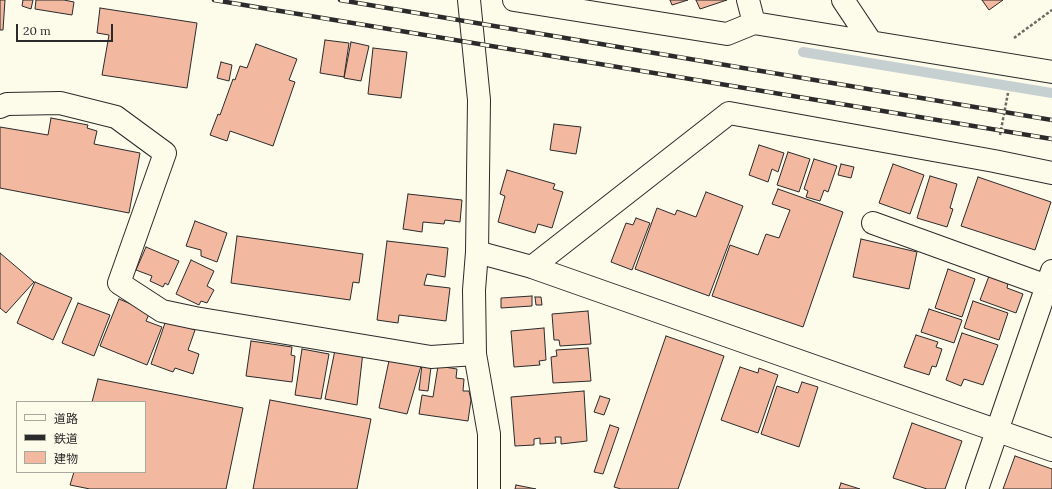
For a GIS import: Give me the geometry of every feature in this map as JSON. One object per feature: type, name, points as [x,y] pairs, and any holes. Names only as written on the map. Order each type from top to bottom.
[{"type":"street","points":[[469,0],[479,100],[477,252],[474,290],[475,354],[489,434],[489,489]]},
{"type":"street","points":[[514,0],[727,34],[754,23],[1052,72]]},
{"type":"street","points":[[748,0],[754,23]]},
{"type":"street","points":[[843,0],[871,42]]},
{"type":"street","points":[[0,107],[8,104],[60,103],[116,117],[165,153],[119,283],[162,311],[195,318],[431,357],[475,354]]},
{"type":"street","points":[[532,267],[729,113],[994,161],[1052,173]]},
{"type":"street","points":[[873,223],[1049,279],[977,489]]},
{"type":"street","points":[[477,252],[532,267],[1052,450]]},
{"type":"path","points":[[983,60],[1052,10]]},
{"type":"building","points":[[0,0],[5,0],[3,30],[0,30]]},
{"type":"building","points":[[23,0],[33,0],[31,9],[22,6]]},
{"type":"building","points":[[36,0],[64,0],[74,2],[72,15],[35,9]]},
{"type":"building","points":[[670,0],[688,0],[672,5]]},
{"type":"building","points":[[696,0],[727,0],[700,9]]},
{"type":"building","points":[[982,0],[1003,0],[989,10]]},
{"type":"building","points":[[100,8],[197,23],[187,88],[102,75],[109,35],[97,33]]},
{"type":"building","points":[[325,40],[349,43],[344,77],[320,73]]},
{"type":"building","points":[[351,42],[369,46],[361,81],[344,78]]},
{"type":"building","points":[[256,44],[297,59],[289,80],[295,82],[273,146],[230,131],[227,141],[210,135],[218,114],[220,115],[233,79],[235,80],[240,66],[247,68]]},
{"type":"building","points":[[373,48],[407,52],[401,98],[368,94]]},
{"type":"building","points":[[221,62],[232,65],[229,81],[217,78]]},
{"type":"building","points":[[51,118],[88,125],[87,128],[97,131],[94,144],[140,153],[129,213],[0,188],[0,127],[48,135]]},
{"type":"building","points":[[554,124],[581,127],[576,154],[550,150]]},
{"type":"building","points":[[759,145],[784,153],[778,172],[772,169],[768,182],[749,175]]},
{"type":"building","points":[[788,152],[810,159],[799,192],[777,185]]},
{"type":"building","points":[[814,159],[837,166],[828,192],[824,190],[820,201],[806,197],[808,191],[804,189]]},
{"type":"building","points":[[841,164],[854,167],[851,178],[838,175]]},
{"type":"building","points":[[893,164],[924,175],[910,214],[879,203]]},
{"type":"building","points":[[507,170],[555,184],[553,189],[563,192],[552,228],[538,224],[535,233],[498,222],[505,196],[500,194]]},
{"type":"building","points":[[930,176],[957,184],[950,208],[953,209],[947,227],[917,218]]},
{"type":"building","points":[[978,177],[1051,202],[1035,250],[961,226]]},
{"type":"building","points":[[778,189],[843,212],[803,327],[712,296],[730,245],[758,255],[766,234],[779,238],[790,210],[772,204]]},
{"type":"building","points":[[706,192],[743,206],[709,296],[635,269],[657,208],[675,215],[677,210],[696,217]]},
{"type":"building","points":[[408,194],[462,200],[460,222],[445,220],[444,224],[423,222],[422,232],[403,229]]},
{"type":"building","points":[[636,218],[650,223],[632,270],[611,262],[626,223],[633,225]]},
{"type":"building","points":[[195,221],[227,233],[217,262],[201,256],[201,250],[186,246]]},
{"type":"building","points":[[237,236],[363,254],[359,283],[353,282],[350,300],[231,283]]},
{"type":"building","points":[[861,239],[917,252],[909,289],[853,277]]},
{"type":"building","points":[[387,241],[448,248],[445,277],[427,274],[424,285],[450,288],[446,321],[399,315],[398,323],[377,320]]},
{"type":"building","points":[[146,247],[179,261],[168,285],[165,283],[163,287],[150,281],[152,276],[136,270]]},
{"type":"building","points":[[0,253],[34,282],[6,313],[0,308]]},
{"type":"building","points":[[191,260],[214,271],[207,286],[214,290],[207,303],[201,301],[199,305],[176,294]]},
{"type":"building","points":[[948,269],[975,279],[962,317],[935,308]]},
{"type":"building","points":[[989,276],[1008,283],[1007,288],[1023,294],[1016,313],[980,300]]},
{"type":"building","points":[[35,282],[72,298],[53,340],[17,323]]},
{"type":"building","points":[[532,296],[532,306],[501,308],[501,298]]},
{"type":"building","points":[[535,297],[541,297],[542,305],[536,305]]},
{"type":"building","points":[[119,299],[150,312],[146,321],[162,327],[147,365],[100,346]]},
{"type":"building","points":[[973,301],[1008,313],[999,340],[964,328]]},
{"type":"building","points":[[78,303],[110,315],[94,356],[62,343]]},
{"type":"building","points":[[929,309],[962,320],[954,343],[921,332]]},
{"type":"building","points":[[588,311],[591,344],[560,346],[559,340],[554,340],[552,314]]},
{"type":"building","points":[[166,320],[195,330],[188,350],[199,354],[193,374],[175,368],[173,372],[151,364]]},
{"type":"building","points":[[544,328],[546,360],[539,361],[540,365],[514,367],[511,331]]},
{"type":"building","points":[[962,333],[998,345],[983,385],[964,379],[961,386],[946,380]]},
{"type":"building","points":[[916,335],[938,342],[936,347],[942,349],[936,367],[932,366],[929,375],[904,367]]},
{"type":"building","points":[[666,336],[724,356],[678,489],[621,489],[614,487]]},
{"type":"building","points":[[251,341],[292,347],[291,355],[295,356],[292,382],[246,376]]},
{"type":"building","points":[[588,348],[591,381],[553,383],[551,357],[557,356],[556,350]]},
{"type":"building","points":[[302,349],[329,354],[321,399],[295,395]]},
{"type":"building","points":[[335,350],[363,352],[357,405],[325,399]]},
{"type":"building","points":[[390,356],[423,359],[407,414],[379,408]]},
{"type":"building","points":[[422,365],[431,367],[428,391],[419,390]]},
{"type":"building","points":[[438,366],[457,369],[456,378],[464,379],[463,391],[469,391],[471,400],[468,421],[419,414],[422,395],[433,397]]},
{"type":"building","points":[[740,367],[758,373],[759,368],[778,375],[758,433],[721,420]]},
{"type":"building","points":[[98,379],[243,408],[226,489],[90,489],[70,485],[74,473],[146,473],[146,401],[92,401]]},
{"type":"building","points":[[802,382],[818,387],[799,447],[761,434],[777,386],[798,393]]},
{"type":"building","points":[[584,391],[587,441],[561,444],[561,437],[555,437],[556,443],[540,444],[540,438],[534,439],[534,445],[515,446],[511,397]]},
{"type":"building","points":[[600,396],[610,399],[604,415],[594,412]]},
{"type":"building","points":[[270,400],[371,419],[357,489],[253,489]]},
{"type":"building","points":[[912,423],[962,441],[945,489],[927,489],[893,478]]},
{"type":"building","points":[[610,425],[619,428],[603,474],[594,472]]},
{"type":"building","points":[[1015,456],[1052,469],[1052,489],[1003,489]]},
{"type":"building","points":[[841,483],[860,489],[839,489]]},
{"type":"building","points":[[516,485],[536,489],[515,489]]},
{"type":"waterway","points":[[803,52],[1052,93]]},
{"type":"railway","points":[[214,0],[1052,139]]},
{"type":"railway","points":[[340,0],[1052,120]]}]
